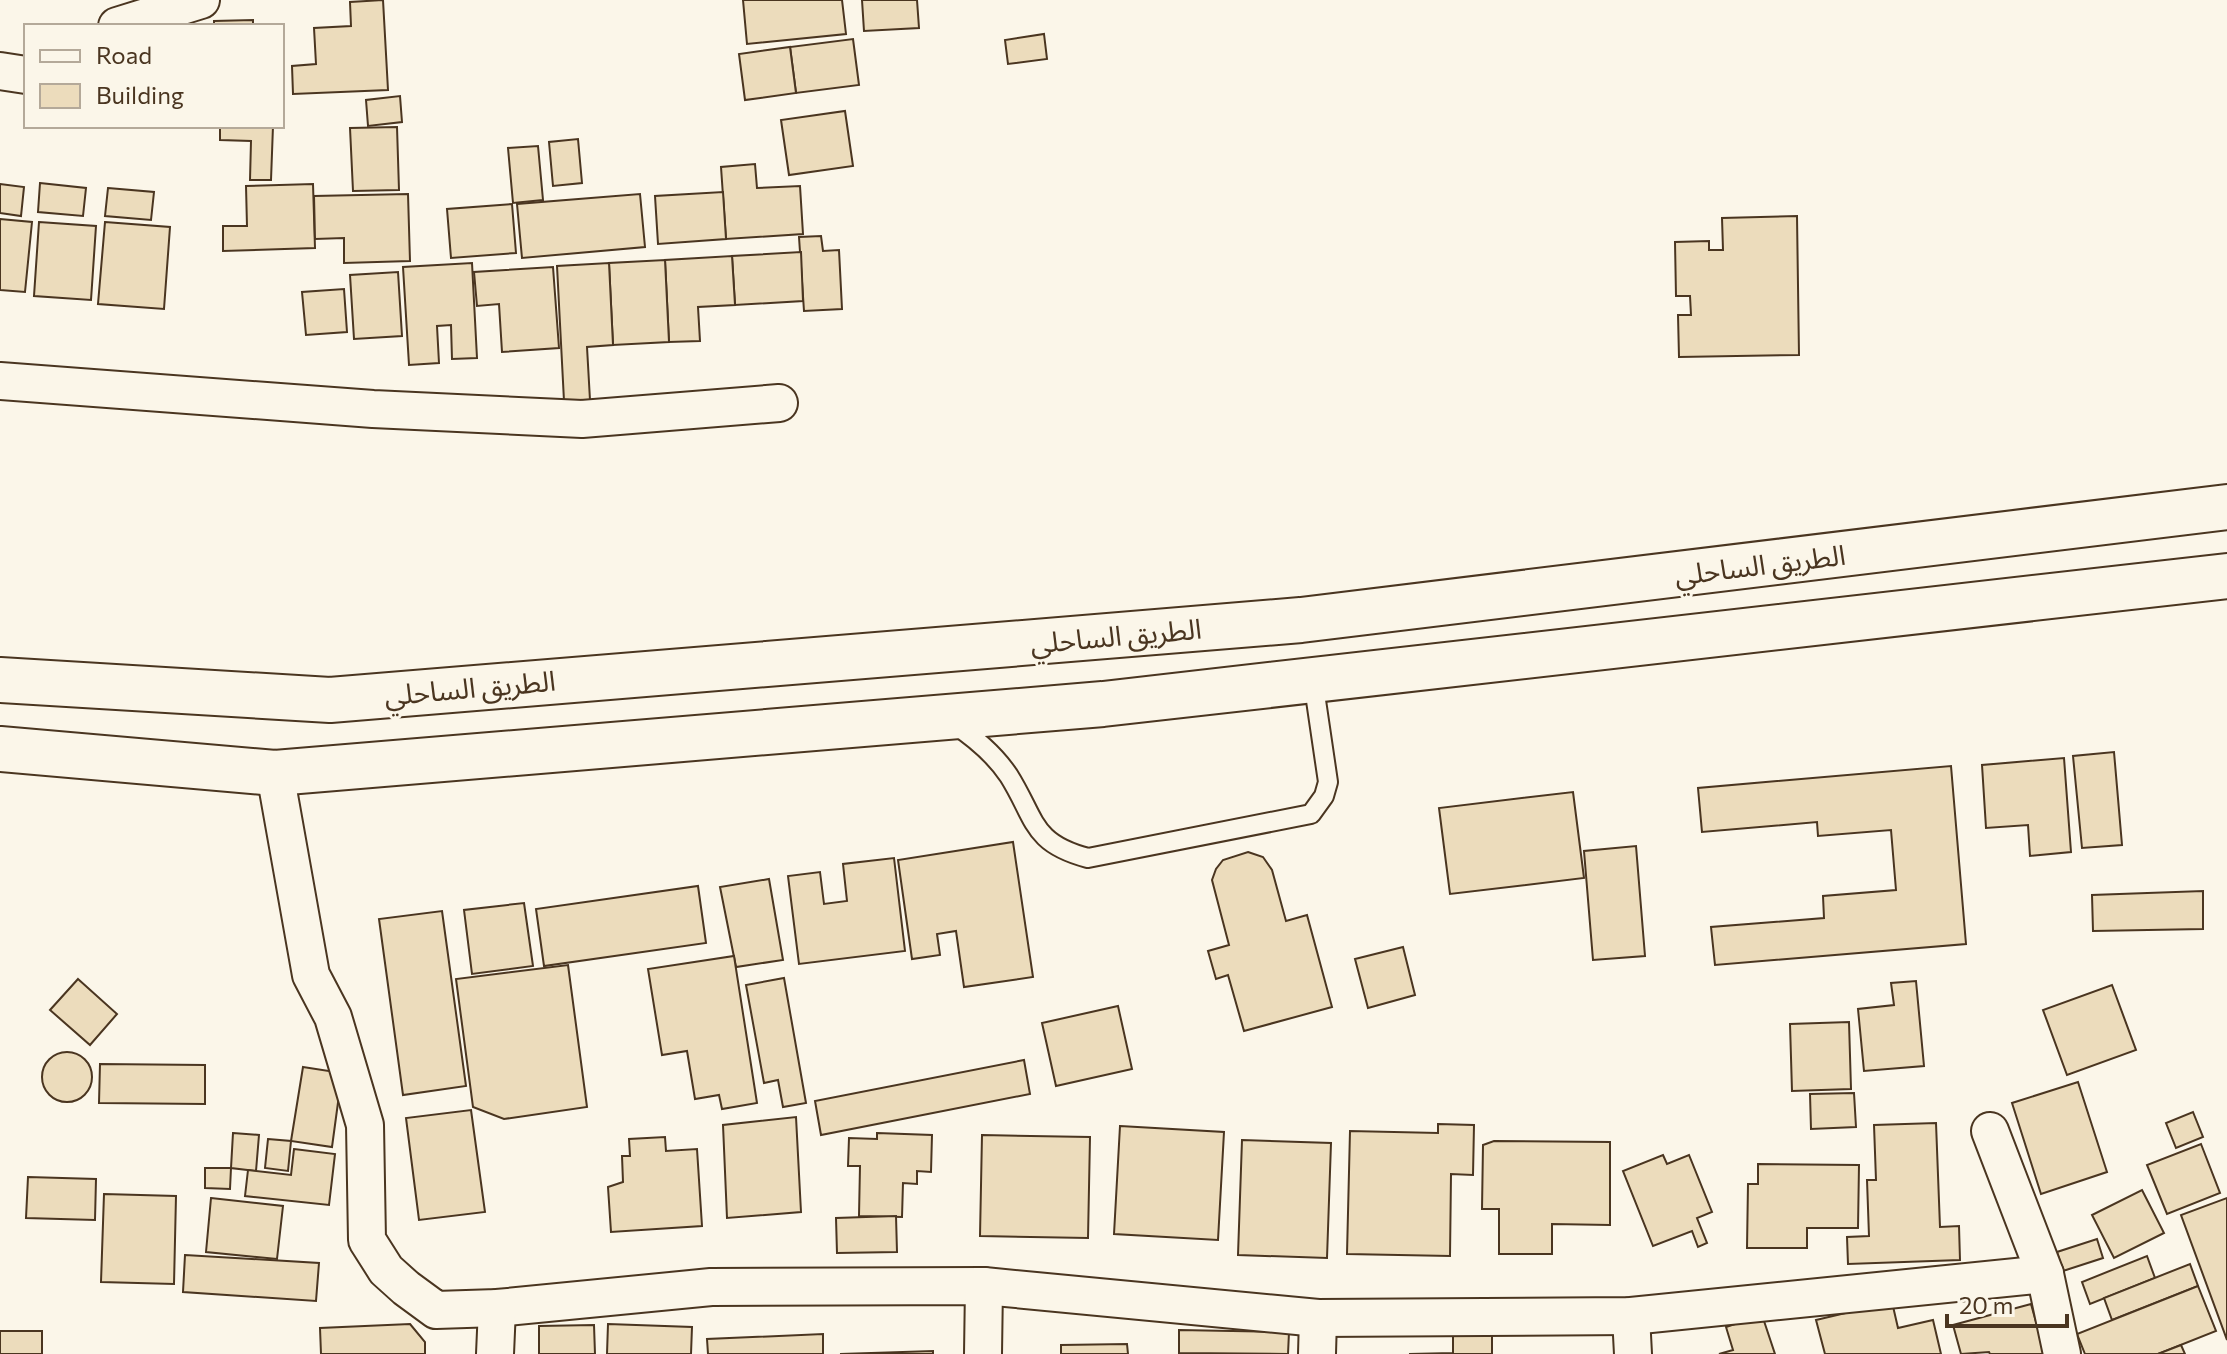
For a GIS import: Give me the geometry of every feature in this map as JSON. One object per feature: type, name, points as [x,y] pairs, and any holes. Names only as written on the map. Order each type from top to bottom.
[{"type":"highway","name":"الطريق الساحلي","points":[[0,680],[330,700],[1301,620],[2227,507]]},
{"type":"highway","points":[[0,749],[275,773],[1103,704],[2227,576]]},
{"type":"highway","points":[[1301,620],[1313,680]]},
{"type":"street","points":[[123,24],[201,0]]},
{"type":"street","points":[[0,71],[24,75]]},
{"type":"street","points":[[0,381],[373,409],[582,419],[779,403]]},
{"type":"street","points":[[275,773],[311,975],[333,1017],[365,1125],[367,1240],[386,1270],[436,1310],[497,1308],[711,1287],[984,1286],[1318,1318],[1631,1316],[2045,1274]]},
{"type":"street","points":[[1990,1131],[2045,1274],[2062,1354]]},
{"type":"street","points":[[983,1354],[984,1286]]},
{"type":"street","points":[[495,1354],[497,1308]]},
{"type":"street","points":[[1631,1316],[1633,1354]]},
{"type":"street","points":[[1317,1354],[1318,1318]]},
{"type":"lane","points":[[942,716],[969,734],[992,756],[1007,774],[1038,831],[1052,844],[1088,858],[1311,814],[1324,796],[1328,782],[1313,680]]},
{"type":"building","points":[[383,0],[388,90],[293,94],[292,66],[316,64],[314,28],[351,26],[350,2]]},
{"type":"building","points":[[743,0],[842,0],[846,34],[747,44]]},
{"type":"building","points":[[862,0],[917,0],[919,28],[864,31]]},
{"type":"building","points":[[253,20],[253,24],[214,24],[214,21]]},
{"type":"building","points":[[1044,34],[1047,59],[1008,64],[1005,40]]},
{"type":"building","points":[[853,39],[859,85],[796,93],[790,47]]},
{"type":"building","points":[[790,47],[796,93],[745,100],[739,54]]},
{"type":"building","points":[[400,96],[402,122],[368,126],[366,100]]},
{"type":"building","points":[[845,111],[853,166],[789,175],[781,120]]},
{"type":"building","points":[[397,127],[399,190],[353,191],[350,128]]},
{"type":"building","points":[[220,128],[273,128],[271,180],[250,180],[251,141],[220,140]]},
{"type":"building","points":[[578,139],[582,183],[553,186],[549,142]]},
{"type":"building","points":[[538,146],[543,200],[513,203],[508,148]]},
{"type":"building","points":[[755,164],[757,188],[800,186],[803,234],[726,239],[721,167]]},
{"type":"building","points":[[40,183],[86,188],[83,216],[38,212]]},
{"type":"building","points":[[0,184],[24,187],[21,216],[0,213]]},
{"type":"building","points":[[313,184],[315,248],[223,251],[223,226],[247,226],[246,186]]},
{"type":"building","points":[[108,188],[154,192],[151,220],[105,216]]},
{"type":"building","points":[[723,192],[726,239],[658,244],[655,196]]},
{"type":"building","points":[[408,194],[410,261],[344,263],[344,238],[315,239],[314,196]]},
{"type":"building","points":[[640,194],[645,247],[522,258],[517,204]]},
{"type":"building","points":[[512,204],[516,253],[451,258],[447,209]]},
{"type":"building","points":[[1797,216],[1799,355],[1679,357],[1678,315],[1691,315],[1690,296],[1676,296],[1675,242],[1709,241],[1709,250],[1723,250],[1722,218]]},
{"type":"building","points":[[0,219],[32,222],[25,292],[0,290]]},
{"type":"building","points":[[39,222],[96,226],[91,300],[34,296]]},
{"type":"building","points":[[105,222],[170,227],[164,309],[98,304]]},
{"type":"building","points":[[821,236],[823,251],[839,250],[842,309],[804,311],[799,237]]},
{"type":"building","points":[[801,252],[803,301],[735,305],[732,256]]},
{"type":"building","points":[[732,256],[735,305],[698,307],[700,341],[669,342],[665,260]]},
{"type":"building","points":[[665,260],[669,342],[613,345],[609,263]]},
{"type":"building","points":[[472,263],[477,358],[452,359],[451,325],[437,326],[439,363],[409,365],[403,267]]},
{"type":"building","points":[[609,263],[613,345],[587,347],[590,400],[564,401],[557,266]]},
{"type":"building","points":[[553,267],[559,348],[502,352],[499,304],[477,306],[474,272]]},
{"type":"building","points":[[398,272],[402,336],[354,339],[350,275]]},
{"type":"building","points":[[344,289],[347,332],[306,335],[302,292]]},
{"type":"building","points":[[2114,752],[2122,845],[2082,848],[2073,756]]},
{"type":"building","points":[[2064,758],[2071,852],[2030,856],[2028,825],[1986,828],[1982,765]]},
{"type":"building","points":[[1951,766],[1966,944],[1715,965],[1711,927],[1824,918],[1823,896],[1896,890],[1891,830],[1818,836],[1817,822],[1702,832],[1698,788]]},
{"type":"building","points":[[1573,792],[1584,878],[1450,894],[1439,808]]},
{"type":"building","points":[[1013,842],[1033,977],[964,987],[956,931],[937,934],[940,955],[912,959],[898,860]]},
{"type":"building","points":[[1636,846],[1645,956],[1593,960],[1584,851]]},
{"type":"building","points":[[1248,852],[1263,857],[1272,870],[1286,921],[1307,915],[1332,1007],[1244,1031],[1228,975],[1216,979],[1208,951],[1229,945],[1212,880],[1216,869],[1223,860]]},
{"type":"building","points":[[894,858],[905,951],[799,964],[788,876],[820,872],[824,904],[847,901],[843,864]]},
{"type":"building","points":[[769,879],[783,960],[736,967],[720,887]]},
{"type":"building","points":[[698,886],[706,943],[544,966],[536,909]]},
{"type":"building","points":[[2203,891],[2203,929],[2093,931],[2092,895]]},
{"type":"building","points":[[524,903],[533,966],[472,974],[464,910]]},
{"type":"building","points":[[442,911],[466,1086],[403,1095],[379,919]]},
{"type":"building","points":[[1403,947],[1415,995],[1368,1008],[1355,959]]},
{"type":"building","points":[[734,956],[757,1103],[722,1109],[719,1095],[695,1099],[687,1051],[662,1055],[648,969]]},
{"type":"building","points":[[568,965],[587,1107],[504,1119],[473,1107],[456,979]]},
{"type":"building","points":[[784,978],[806,1103],[783,1107],[778,1080],[764,1083],[746,985]]},
{"type":"building","points":[[78,979],[117,1014],[90,1045],[50,1010]]},
{"type":"building","points":[[1916,981],[1924,1066],[1864,1071],[1858,1009],[1894,1005],[1891,983]]},
{"type":"building","points":[[2112,985],[2136,1050],[2067,1075],[2043,1010]]},
{"type":"building","points":[[1118,1006],[1132,1069],[1056,1086],[1042,1023]]},
{"type":"building","points":[[1849,1022],[1851,1089],[1792,1091],[1790,1024]]},
{"type":"building","points":[[57,1053],[77,1053],[91,1067],[91,1087],[77,1101],[57,1101],[43,1087],[43,1067]]},
{"type":"building","points":[[1024,1060],[1030,1094],[821,1135],[815,1101]]},
{"type":"building","points":[[100,1064],[205,1065],[205,1104],[99,1103]]},
{"type":"building","points":[[303,1067],[342,1073],[332,1147],[291,1141]]},
{"type":"building","points":[[2078,1082],[2107,1172],[2041,1194],[2012,1103]]},
{"type":"building","points":[[1854,1093],[1856,1127],[1811,1129],[1810,1094]]},
{"type":"building","points":[[471,1110],[485,1212],[419,1220],[406,1118]]},
{"type":"building","points":[[2193,1112],[2203,1137],[2176,1148],[2166,1123]]},
{"type":"building","points":[[796,1117],[801,1212],[727,1218],[723,1125]]},
{"type":"building","points":[[1936,1123],[1940,1227],[1959,1226],[1960,1260],[1848,1264],[1847,1237],[1869,1236],[1867,1180],[1876,1180],[1874,1125]]},
{"type":"building","points":[[1438,1124],[1474,1125],[1473,1175],[1451,1174],[1450,1256],[1347,1254],[1350,1131],[1438,1133]]},
{"type":"building","points":[[1120,1126],[1224,1132],[1218,1240],[1114,1234]]},
{"type":"building","points":[[233,1133],[259,1135],[256,1171],[231,1168]]},
{"type":"building","points":[[877,1133],[932,1135],[931,1172],[917,1171],[917,1184],[903,1183],[902,1217],[859,1216],[860,1166],[848,1166],[849,1138],[877,1139]]},
{"type":"building","points":[[982,1135],[1090,1137],[1088,1238],[980,1236]]},
{"type":"building","points":[[665,1137],[666,1151],[697,1149],[702,1226],[611,1232],[608,1187],[623,1182],[622,1156],[630,1156],[629,1139]]},
{"type":"building","points":[[268,1139],[291,1141],[288,1171],[265,1168]]},
{"type":"building","points":[[1242,1140],[1331,1143],[1327,1258],[1238,1255]]},
{"type":"building","points":[[1494,1141],[1610,1142],[1610,1225],[1552,1224],[1552,1254],[1499,1254],[1499,1209],[1482,1209],[1483,1145]]},
{"type":"building","points":[[2201,1144],[2220,1193],[2167,1214],[2147,1165]]},
{"type":"building","points":[[294,1149],[335,1154],[329,1205],[245,1196],[248,1170],[291,1175]]},
{"type":"building","points":[[1663,1155],[1667,1164],[1689,1155],[1712,1212],[1697,1218],[1707,1243],[1698,1247],[1692,1231],[1653,1246],[1623,1171]]},
{"type":"building","points":[[1758,1164],[1859,1165],[1858,1228],[1807,1228],[1807,1248],[1747,1248],[1748,1184],[1758,1184]]},
{"type":"building","points":[[205,1168],[231,1168],[230,1189],[205,1188]]},
{"type":"building","points":[[28,1177],[96,1179],[95,1220],[26,1218]]},
{"type":"building","points":[[2142,1190],[2164,1233],[2114,1258],[2092,1215]]},
{"type":"building","points":[[104,1194],[176,1196],[174,1284],[101,1282]]},
{"type":"building","points":[[211,1198],[283,1206],[277,1259],[206,1252]]},
{"type":"building","points":[[2227,1198],[2227,1340],[2181,1215]]},
{"type":"building","points":[[896,1216],[897,1252],[837,1253],[836,1218]]},
{"type":"building","points":[[2097,1239],[2103,1258],[2063,1271],[2057,1252]]},
{"type":"building","points":[[185,1255],[319,1263],[316,1301],[183,1292]]},
{"type":"building","points":[[2147,1256],[2155,1278],[2090,1304],[2082,1282]]},
{"type":"building","points":[[2190,1264],[2198,1286],[2112,1320],[2104,1298]]},
{"type":"building","points":[[2198,1286],[2216,1331],[2158,1354],[2085,1354],[2077,1334]]},
{"type":"building","points":[[1892,1302],[1898,1328],[1933,1320],[1941,1354],[1825,1354],[1816,1320]]},
{"type":"building","points":[[2031,1304],[2045,1354],[1961,1354],[1953,1325]]},
{"type":"building","points":[[1762,1315],[1775,1354],[1719,1354],[1733,1350],[1726,1327]]},
{"type":"building","points":[[410,1324],[425,1342],[425,1354],[321,1354],[320,1328]]},
{"type":"building","points":[[608,1324],[692,1327],[691,1354],[607,1354]]},
{"type":"building","points":[[594,1325],[595,1354],[539,1354],[539,1326]]},
{"type":"building","points":[[1179,1330],[1289,1332],[1288,1354],[1179,1353]]},
{"type":"building","points":[[0,1331],[42,1331],[42,1354],[0,1354]]},
{"type":"building","points":[[823,1334],[823,1354],[708,1354],[707,1339]]},
{"type":"building","points":[[1453,1334],[1492,1334],[1492,1354],[1409,1354],[1453,1353]]},
{"type":"building","points":[[1127,1344],[1128,1354],[1061,1354],[1061,1345]]},
{"type":"building","points":[[2181,1345],[2185,1354],[2158,1354]]},
{"type":"building","points":[[933,1351],[933,1354],[840,1354]]}]
